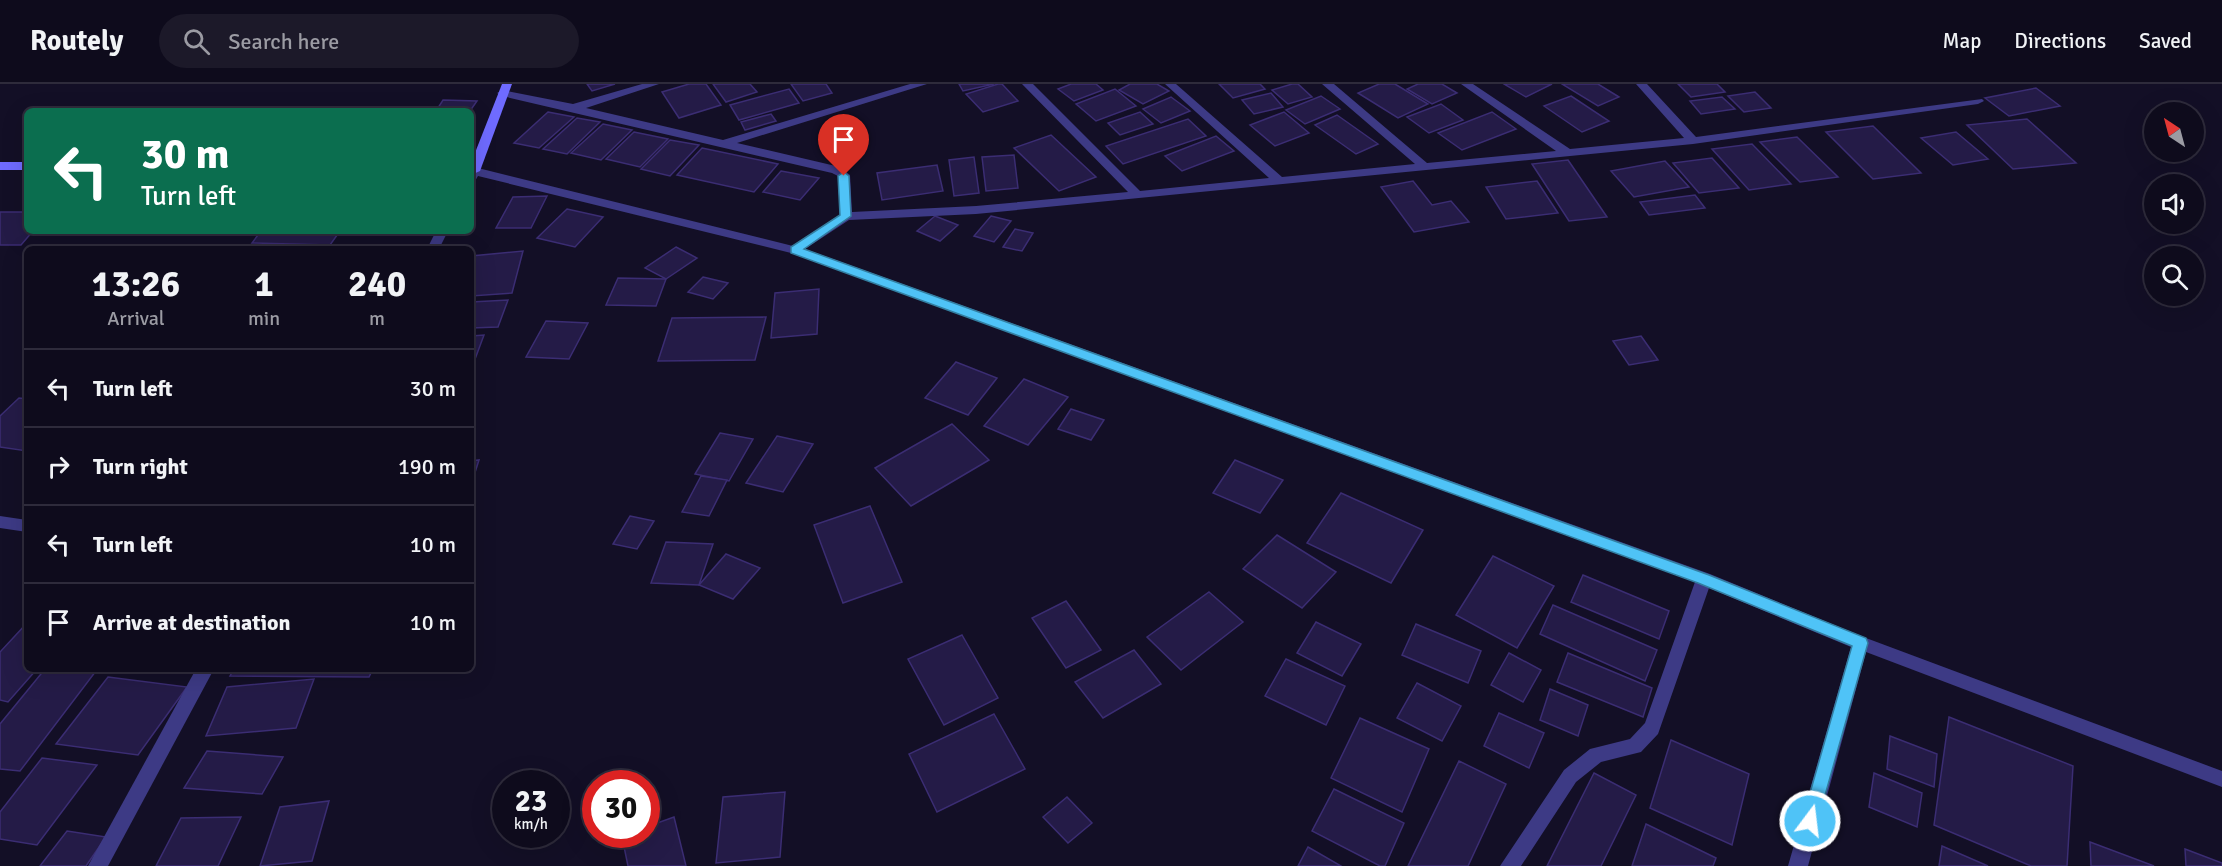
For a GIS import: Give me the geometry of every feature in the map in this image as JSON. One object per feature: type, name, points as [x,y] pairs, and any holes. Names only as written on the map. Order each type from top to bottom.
[{"type":"street","points":[[574,108],[654,84]]},
{"type":"street","points":[[722,144],[922,84]]},
{"type":"street","points":[[1026,84],[1138,195]]},
{"type":"street","points":[[1170,84],[1278,180]]},
{"type":"street","points":[[1327,84],[1425,167]]},
{"type":"street","points":[[1466,84],[1566,152]]},
{"type":"street","points":[[1641,84],[1693,141]]},
{"type":"street","points":[[474,169],[505,89],[574,108],[836,170],[844,176],[846,184],[846,216]]},
{"type":"street","points":[[795,250],[846,216],[976,210],[1693,141],[1978,101]]},
{"type":"street","points":[[0,166],[24,166]]},
{"type":"street","points":[[474,174],[795,250],[1704,579],[1860,643],[2222,778]]},
{"type":"street","points":[[0,522],[24,526]]},
{"type":"street","points":[[1510,866],[1570,776],[1596,755],[1635,746],[1653,728],[1704,579]]},
{"type":"street","points":[[1798,866],[1860,643]]},
{"type":"street","points":[[98,866],[203,672]]},
{"type":"building","points":[[587,84],[615,84],[592,91]]},
{"type":"building","points":[[689,84],[706,84],[721,105],[679,118],[662,92]]},
{"type":"building","points":[[713,84],[750,84],[757,92],[726,102]]},
{"type":"building","points":[[791,84],[826,84],[832,93],[803,101]]},
{"type":"building","points":[[959,84],[994,84],[963,91]]},
{"type":"building","points":[[1002,84],[1018,101],[983,112],[966,94]]},
{"type":"building","points":[[1071,84],[1096,84],[1103,90],[1074,101],[1058,89]]},
{"type":"building","points":[[1130,84],[1157,84],[1169,91],[1143,104],[1119,90]]},
{"type":"building","points":[[1219,84],[1260,84],[1265,89],[1233,98]]},
{"type":"building","points":[[1298,84],[1312,97],[1288,104],[1272,90]]},
{"type":"building","points":[[1379,84],[1395,84],[1428,104],[1398,118],[1358,93]]},
{"type":"building","points":[[1418,84],[1442,84],[1457,93],[1432,104],[1407,89]]},
{"type":"building","points":[[1504,84],[1552,84],[1526,97]]},
{"type":"building","points":[[1562,84],[1598,84],[1619,97],[1598,106]]},
{"type":"building","points":[[1678,84],[1717,84],[1725,92],[1691,97]]},
{"type":"building","points":[[2036,88],[2060,106],[2009,116],[1985,98]]},
{"type":"building","points":[[789,89],[799,103],[739,120],[730,105]]},
{"type":"building","points":[[1115,89],[1136,106],[1096,121],[1076,104]]},
{"type":"building","points":[[1755,92],[1771,108],[1744,112],[1728,96]]},
{"type":"building","points":[[1271,93],[1283,107],[1254,114],[1242,100]]},
{"type":"building","points":[[1321,96],[1340,109],[1305,124],[1286,110]]},
{"type":"building","points":[[1571,96],[1609,121],[1582,132],[1544,106]]},
{"type":"building","points":[[1171,97],[1190,111],[1161,123],[1143,109]]},
{"type":"building","points":[[1722,97],[1735,109],[1701,114],[1690,101]]},
{"type":"building","points":[[443,100],[477,101],[472,108],[438,108]]},
{"type":"building","points":[[1441,104],[1463,120],[1429,133],[1407,117]]},
{"type":"building","points":[[548,112],[574,117],[539,148],[514,143]]},
{"type":"building","points":[[1140,112],[1153,124],[1120,135],[1108,123]]},
{"type":"building","points":[[1284,112],[1309,133],[1275,146],[1250,125]]},
{"type":"building","points":[[1492,112],[1516,129],[1462,150],[1438,133]]},
{"type":"building","points":[[771,114],[776,121],[745,130],[741,122]]},
{"type":"building","points":[[1337,115],[1378,144],[1356,154],[1315,125]]},
{"type":"building","points":[[577,118],[600,122],[567,154],[543,149]]},
{"type":"building","points":[[1188,119],[1206,136],[1123,164],[1106,146]]},
{"type":"building","points":[[2027,119],[2076,163],[2013,169],[1967,125]]},
{"type":"building","points":[[603,124],[632,130],[601,160],[571,153]]},
{"type":"building","points":[[1873,126],[1921,173],[1873,179],[1826,132]]},
{"type":"building","points":[[634,132],[668,139],[640,167],[606,159]]},
{"type":"building","points":[[1956,132],[1988,159],[1953,165],[1921,138]]},
{"type":"building","points":[[1051,135],[1096,177],[1059,191],[1014,148]]},
{"type":"building","points":[[1216,136],[1234,151],[1182,171],[1165,156]]},
{"type":"building","points":[[1797,137],[1838,177],[1800,182],[1760,142]]},
{"type":"building","points":[[670,140],[699,145],[670,176],[641,169]]},
{"type":"building","points":[[1752,144],[1791,184],[1749,190],[1712,149]]},
{"type":"building","points":[[702,148],[778,164],[754,192],[677,175]]},
{"type":"building","points":[[1014,155],[1018,188],[986,191],[982,157]]},
{"type":"building","points":[[974,157],[979,193],[954,196],[949,160]]},
{"type":"building","points":[[1712,158],[1739,188],[1699,193],[1673,163]]},
{"type":"building","points":[[1568,160],[1607,217],[1569,221],[1532,164]]},
{"type":"building","points":[[1665,161],[1689,187],[1634,197],[1611,171]]},
{"type":"building","points":[[937,165],[943,191],[882,200],[877,173]]},
{"type":"building","points":[[781,171],[819,178],[800,200],[763,192]]},
{"type":"building","points":[[1413,181],[1432,205],[1451,201],[1469,222],[1414,232],[1381,187]]},
{"type":"building","points":[[1537,181],[1558,213],[1506,219],[1486,187]]},
{"type":"building","points":[[1695,195],[1705,208],[1649,215],[1640,202]]},
{"type":"building","points":[[547,196],[531,228],[496,228],[513,197]]},
{"type":"building","points":[[567,209],[603,217],[575,247],[537,238]]},
{"type":"building","points":[[0,212],[24,212],[24,234],[30,234],[21,245],[0,245]]},
{"type":"building","points":[[935,216],[958,225],[940,241],[917,231]]},
{"type":"building","points":[[991,216],[1011,221],[994,242],[974,236]]},
{"type":"building","points":[[1015,229],[1033,233],[1022,251],[1003,247]]},
{"type":"building","points":[[259,234],[338,234],[330,245],[252,243]]},
{"type":"building","points":[[676,247],[697,258],[666,279],[645,268]]},
{"type":"building","points":[[523,251],[512,293],[474,296],[474,256]]},
{"type":"building","points":[[703,277],[728,283],[713,299],[688,292]]},
{"type":"building","points":[[618,278],[666,279],[656,306],[606,305]]},
{"type":"building","points":[[819,289],[817,334],[771,338],[775,293]]},
{"type":"building","points":[[508,300],[498,327],[474,328],[474,302]]},
{"type":"building","points":[[766,317],[755,360],[658,361],[672,318]]},
{"type":"building","points":[[546,321],[588,323],[569,359],[526,357]]},
{"type":"building","points":[[484,335],[474,362],[474,336]]},
{"type":"building","points":[[1641,336],[1658,360],[1629,365],[1613,341]]},
{"type":"building","points":[[956,362],[997,378],[968,415],[925,398]]},
{"type":"building","points":[[1024,379],[1068,397],[1028,445],[984,426]]},
{"type":"building","points":[[19,398],[24,399],[24,451],[0,447],[0,416]]},
{"type":"building","points":[[1071,409],[1104,420],[1091,440],[1058,429]]},
{"type":"building","points":[[952,424],[989,460],[911,506],[875,468]]},
{"type":"building","points":[[720,433],[753,439],[729,481],[695,474]]},
{"type":"building","points":[[777,436],[813,444],[783,492],[746,483]]},
{"type":"building","points":[[479,460],[474,476],[474,461]]},
{"type":"building","points":[[1235,460],[1283,480],[1260,513],[1213,493]]},
{"type":"building","points":[[701,476],[727,480],[709,516],[682,512]]},
{"type":"building","points":[[1341,493],[1423,530],[1391,583],[1307,543]]},
{"type":"building","points":[[870,506],[902,582],[843,603],[814,525]]},
{"type":"building","points":[[630,516],[654,521],[637,549],[613,544]]},
{"type":"building","points":[[1277,535],[1336,572],[1302,608],[1243,569]]},
{"type":"building","points":[[666,542],[713,544],[699,585],[651,583]]},
{"type":"building","points":[[726,554],[760,568],[733,599],[699,585]]},
{"type":"building","points":[[1493,556],[1554,586],[1517,648],[1456,615]]},
{"type":"building","points":[[1583,575],[1669,611],[1659,639],[1571,602]]},
{"type":"building","points":[[1209,592],[1243,622],[1181,670],[1147,637]]},
{"type":"building","points":[[1066,601],[1101,650],[1066,668],[1032,618]]},
{"type":"building","points":[[1553,605],[1657,650],[1645,681],[1540,634]]},
{"type":"building","points":[[1316,622],[1361,644],[1342,676],[1297,653]]},
{"type":"building","points":[[1416,624],[1481,651],[1468,683],[1402,655]]},
{"type":"building","points":[[24,626],[24,672],[34,672],[8,702],[0,700],[0,652]]},
{"type":"building","points":[[962,635],[998,698],[944,725],[908,659]]},
{"type":"building","points":[[1134,650],[1161,684],[1103,718],[1075,682]]},
{"type":"building","points":[[1509,653],[1541,670],[1523,702],[1491,685]]},
{"type":"building","points":[[1568,653],[1652,688],[1643,717],[1557,682]]},
{"type":"building","points":[[1286,659],[1345,686],[1326,725],[1265,696]]},
{"type":"building","points":[[43,672],[95,672],[20,771],[0,769],[0,724]]},
{"type":"building","points":[[232,672],[372,672],[369,677],[230,676]]},
{"type":"building","points":[[108,677],[187,687],[138,755],[56,744]]},
{"type":"building","points":[[314,679],[296,728],[206,736],[227,687]]},
{"type":"building","points":[[1417,683],[1461,706],[1442,741],[1397,718]]},
{"type":"building","points":[[1550,689],[1588,705],[1578,736],[1540,720]]},
{"type":"building","points":[[1499,713],[1544,733],[1529,768],[1484,746]]},
{"type":"building","points":[[994,714],[1025,769],[937,812],[909,754]]},
{"type":"building","points":[[1949,717],[2073,766],[2067,866],[2031,866],[1934,825]]},
{"type":"building","points":[[1360,718],[1429,749],[1402,812],[1331,778]]},
{"type":"building","points":[[1890,736],[1937,754],[1934,787],[1887,769]]},
{"type":"building","points":[[1671,740],[1749,774],[1732,845],[1650,808]]},
{"type":"building","points":[[207,751],[283,757],[262,794],[184,788]]},
{"type":"building","points":[[42,758],[97,765],[37,845],[0,839],[0,812]]},
{"type":"building","points":[[1459,761],[1506,784],[1468,866],[1408,866]]},
{"type":"building","points":[[1594,773],[1636,795],[1601,866],[1547,866]]},
{"type":"building","points":[[1874,773],[1922,793],[1917,827],[1869,807]]},
{"type":"building","points":[[1334,789],[1404,823],[1385,866],[1380,866],[1312,831]]},
{"type":"building","points":[[785,792],[780,857],[716,863],[723,797]]},
{"type":"building","points":[[1067,797],[1092,823],[1068,843],[1043,817]]},
{"type":"building","points":[[329,801],[312,861],[260,866],[280,807]]},
{"type":"building","points":[[241,817],[218,866],[156,866],[181,818]]},
{"type":"building","points":[[674,817],[686,866],[628,866],[624,848],[660,848],[660,822]]},
{"type":"building","points":[[1646,824],[1716,858],[1713,866],[1632,866]]},
{"type":"building","points":[[67,831],[106,837],[86,866],[40,866]]},
{"type":"building","points":[[2090,842],[2154,866],[2091,866]]},
{"type":"building","points":[[1942,846],[1988,866],[1939,866]]},
{"type":"building","points":[[1308,847],[1341,866],[1298,866]]},
{"type":"building","points":[[2185,849],[2222,863],[2222,866],[2186,866]]},
{"type":"route","points":[[844,176],[846,216],[795,250],[1704,579],[1860,643],[1810,821]]}]
